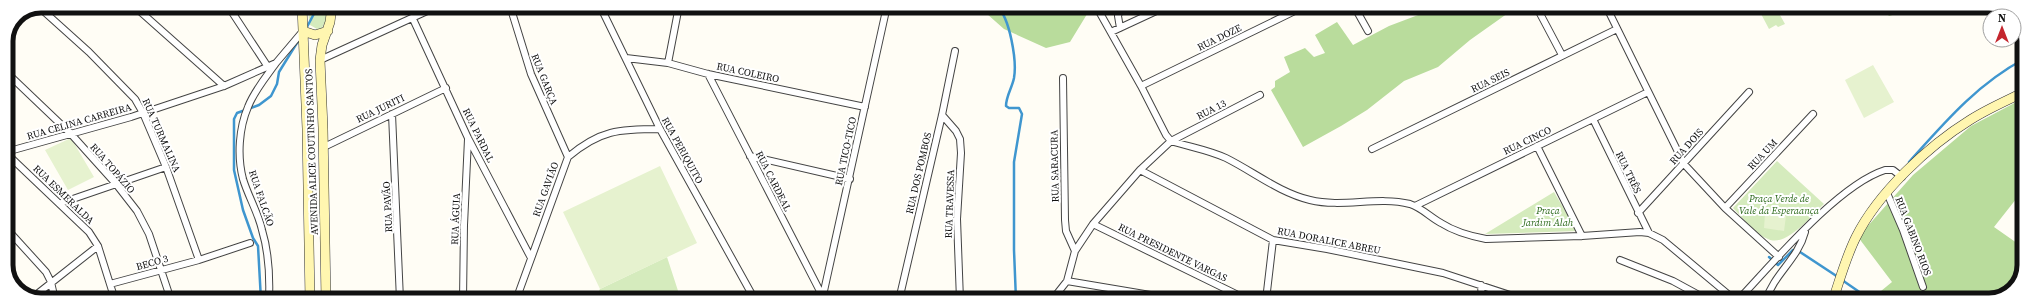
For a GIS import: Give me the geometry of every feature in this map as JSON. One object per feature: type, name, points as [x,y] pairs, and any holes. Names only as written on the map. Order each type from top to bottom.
[{"type":"main road","name":"AVENIDA ALICE COUTINHO SANTOS","points":[[302,13],[308,136],[310,293]]},
{"type":"main road","name":"AVENIDA ALICE COUTINHO SANTOS","points":[[326,293],[324,147],[320,60],[322,45],[328,31],[331,13]]},
{"type":"main road","points":[[303,31],[315,34],[328,31]]},
{"type":"main road","points":[[1836,293],[1856,237],[1872,210],[1887,193],[1902,177],[1946,137],[1970,120],[2017,96]]},
{"type":"street","name":"RUA TURMALINA","points":[[47,13],[115,76],[135,99],[143,113],[166,167],[199,260]]},
{"type":"street","points":[[142,13],[224,86]]},
{"type":"street","points":[[233,13],[268,66]]},
{"type":"street","points":[[320,60],[425,13]]},
{"type":"street","name":"RUA GARÇA","points":[[512,13],[531,74],[568,157]]},
{"type":"street","name":"RUA PERIQUITO","points":[[604,13],[660,129],[751,293]]},
{"type":"street","points":[[668,63],[678,13]]},
{"type":"street","name":"RUA TICO-TICO","points":[[824,293],[885,13]]},
{"type":"street","points":[[1100,13],[1112,32],[1166,135],[1171,141],[1226,158],[1282,190],[1312,200],[1337,203],[1386,201],[1415,206],[1448,228],[1486,239],[1582,236],[1626,232],[1649,233],[1663,240],[1727,293]]},
{"type":"street","points":[[1119,13],[1120,28]]},
{"type":"street","points":[[1112,32],[1152,13]]},
{"type":"street","name":"RUA DOZE","points":[[1141,86],[1291,13]]},
{"type":"street","points":[[1358,13],[1368,31]]},
{"type":"street","points":[[1540,13],[1562,55]]},
{"type":"street","points":[[1609,13],[1684,164],[1725,208],[1779,257]]},
{"type":"street","name":"RUA PARDAL","points":[[413,19],[468,138],[531,258]]},
{"type":"street","name":"RUA SEIS","points":[[1372,149],[1616,29]]},
{"type":"street","name":"RUA FALCÃO","points":[[269,293],[267,250],[260,223],[242,175],[240,138],[248,106],[276,63],[303,31]]},
{"type":"street","name":"RUA DOS POMBOS","points":[[901,293],[942,115],[955,51]]},
{"type":"street","name":"RUA COLEIRO","points":[[626,58],[668,63],[708,74],[865,106]]},
{"type":"street","name":"RUA FALCÃO","points":[[268,66],[276,63]]},
{"type":"street","name":"RUA CELINA CARREIRA","points":[[13,150],[143,113],[224,86],[268,66]]},
{"type":"street","name":"RUA CARDEAL","points":[[708,74],[820,293]]},
{"type":"street","name":"RUA SARACURA","points":[[1063,78],[1065,220],[1066,231],[1075,251]]},
{"type":"street","name":"RUA TOPÁZIO","points":[[13,79],[71,134],[116,184],[140,217],[149,234],[169,293]]},
{"type":"street","name":"RUA JURITI","points":[[324,147],[446,88]]},
{"type":"street","name":"RUA CINCO","points":[[1415,206],[1648,92]]},
{"type":"street","name":"RUA DOIS","points":[[1638,213],[1749,92]]},
{"type":"street","name":"RUA 13","points":[[1067,281],[1075,251],[1093,224],[1140,170],[1171,141],[1260,95]]},
{"type":"street","name":"RUA PAVÃO","points":[[392,114],[400,293]]},
{"type":"street","name":"RUA UM","points":[[1725,208],[1813,114]]},
{"type":"street","name":"RUA TRAVESSA","points":[[942,115],[956,131],[960,139],[961,153],[958,218],[960,293]]},
{"type":"street","name":"RUA TRÊS","points":[[1592,119],[1649,233]]},
{"type":"street","name":"RUA GAVIÃO","points":[[518,293],[568,157],[584,144],[606,133],[630,129],[660,129]]},
{"type":"street","name":"RUA ÁGUIA","points":[[463,293],[464,226],[468,138]]},
{"type":"street","points":[[1537,146],[1582,236]]},
{"type":"street","points":[[750,156],[850,179]]},
{"type":"street","name":"RUA ESMERALDA","points":[[13,159],[89,232],[98,246],[113,293]]},
{"type":"street","points":[[60,203],[166,167]]},
{"type":"street","name":"RUA DORALICE ABREU","points":[[1140,170],[1273,240],[1327,249],[1444,273],[1506,293]]},
{"type":"street","points":[[1743,293],[1833,203],[1875,175],[1890,170],[1902,177]]},
{"type":"street","name":"RUA GABINO RIOS","points":[[1887,193],[1903,230],[1923,287]]},
{"type":"street","name":"RUA PRESIDENTE VARGAS","points":[[1093,224],[1234,293]]},
{"type":"street","points":[[1769,293],[1776,278],[1796,254],[1805,231]]},
{"type":"street","points":[[13,237],[46,272],[51,282],[53,293]]},
{"type":"street","points":[[1267,293],[1273,240]]},
{"type":"street","name":"BECO 3","points":[[110,284],[199,260],[250,243]]},
{"type":"street","points":[[38,293],[98,246]]},
{"type":"street","points":[[1620,260],[1673,281],[1695,293]]},
{"type":"street","points":[[1058,293],[1067,281],[1135,293]]},
{"type":"street","points":[[1481,285],[1482,293]]},
{"type":"green space","points":[[308,13],[327,13],[327,18],[322,28],[317,29],[310,25]]},
{"type":"green space","points":[[986,13],[1088,13],[1070,42],[1046,48],[1004,29]]},
{"type":"green space","points":[[1423,13],[1508,13],[1470,40],[1438,67],[1404,81],[1367,110],[1303,147],[1271,90],[1275,87],[1275,81],[1290,72],[1284,57],[1305,48],[1314,57],[1325,53],[1315,35],[1337,22],[1353,45],[1389,26]]},
{"type":"green space","points":[[1761,13],[1779,13],[1785,24],[1778,27],[1776,25],[1769,29]]},
{"type":"green space","points":[[1886,13],[1900,13],[1889,16]]},
{"type":"green space","points":[[1873,65],[1894,102],[1864,118],[1845,80]]},
{"type":"green space","points":[[2017,102],[2017,198],[1994,227],[2017,243],[2017,269],[2014,277],[2007,286],[1998,292],[1879,293],[1892,282],[1858,237],[1913,175],[1971,126]]},
{"type":"green space","points":[[71,138],[94,177],[68,190],[45,150]]},
{"type":"green space","name":"Praça Verde de Vale da Esperaança","points":[[1777,161],[1824,204],[1798,229],[1783,239],[1775,241],[1763,237],[1733,208]]},
{"type":"green space","points":[[660,166],[697,243],[600,289],[563,212]]},
{"type":"green space","name":"Praça Jardim Alah","points":[[1554,192],[1577,231],[1485,234]]},
{"type":"green space","points":[[1765,214],[1786,216],[1784,231],[1764,228]]},
{"type":"green space","points":[[667,257],[679,293],[598,293],[600,289]]},
{"type":"waterway","points":[[307,27],[314,13]]},
{"type":"waterway","points":[[1002,13],[1012,40],[1015,71],[1006,106],[1009,108],[1019,108],[1022,114],[1014,162],[1016,293]]},
{"type":"waterway","points":[[261,293],[258,246],[253,238],[243,210],[234,170],[234,119],[237,113],[259,105],[271,96],[277,84],[279,72],[300,38]]},
{"type":"waterway","points":[[1909,162],[1948,119],[1976,92],[2017,63]]},
{"type":"waterway","points":[[1769,257],[1778,265],[1793,250],[1797,250],[1838,277]]},
{"type":"waterway","points":[[1842,280],[1861,293]]}]
